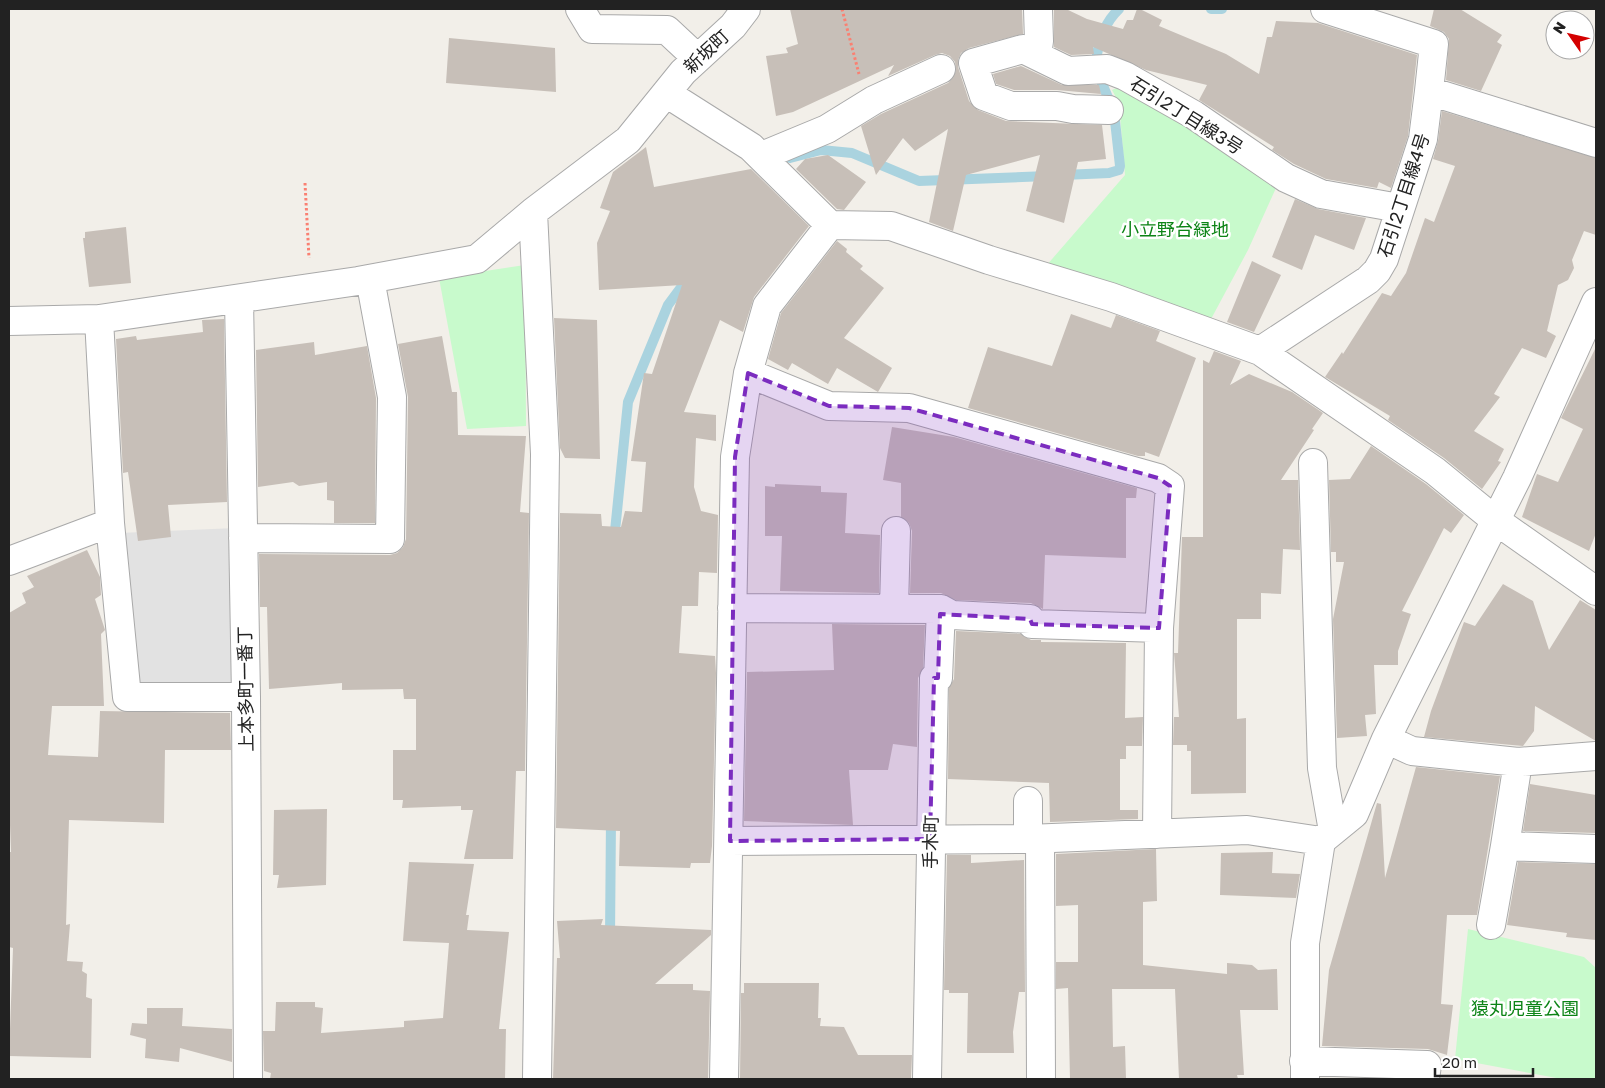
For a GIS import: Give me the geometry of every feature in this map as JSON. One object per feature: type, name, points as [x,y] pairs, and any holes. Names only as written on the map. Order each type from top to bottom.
[{"type":"street","points":[[580,9],[592,29],[667,30],[697,58]]},
{"type":"street","name":"新坂町","points":[[9,322],[99,319],[370,279],[477,259],[533,212],[628,140],[697,58],[733,26],[746,9]]},
{"type":"street","points":[[1037,55],[1039,40],[1038,9]]},
{"type":"street","name":"石引2丁目線4号","points":[[1260,351],[1368,280],[1377,271],[1384,259],[1423,139],[1434,44],[1325,9]]},
{"type":"street","name":"石引2丁目線3号","points":[[1109,110],[1073,109],[1057,106],[1011,106],[984,96],[972,63],[1023,49],[1068,72],[1106,68],[1125,76],[1194,115],[1286,178],[1321,194],[1399,208]]},
{"type":"street","points":[[762,156],[826,129],[867,104],[941,69]]},
{"type":"street","points":[[1429,91],[1596,143]]},
{"type":"street","points":[[666,93],[762,156],[830,225],[891,226],[989,260],[1111,297],[1260,351],[1435,471],[1495,520],[1596,591]]},
{"type":"street","points":[[533,212],[546,454],[537,1079]]},
{"type":"street","points":[[724,1079],[730,841],[735,457],[748,373],[767,306],[830,225]]},
{"type":"street","points":[[243,538],[390,539],[392,397],[370,279]]},
{"type":"street","name":"上本多町一番丁","points":[[239,299],[246,697],[248,1079]]},
{"type":"street","points":[[730,841],[1034,839],[1247,830],[1327,836],[1354,814],[1386,739],[1495,520],[1596,302]]},
{"type":"street","points":[[99,319],[110,523],[127,697],[246,697]]},
{"type":"street","points":[[748,373],[829,406],[909,408],[1158,478],[1170,486],[1159,628],[1157,834]]},
{"type":"street","points":[[1313,463],[1322,768],[1327,836],[1305,943],[1305,1070],[1427,1065],[1425,1079]]},
{"type":"street","points":[[9,561],[110,523]]},
{"type":"street","points":[[894,608],[896,531]]},
{"type":"street","points":[[732,608],[941,609],[952,615],[1030,619],[1032,624],[1159,628]]},
{"type":"street","name":"手木町","points":[[926,1079],[934,678],[938,678],[941,609]]},
{"type":"street","points":[[1386,739],[1412,751],[1518,762],[1596,756]]},
{"type":"street","points":[[1491,925],[1518,762]]},
{"type":"street","points":[[1028,801],[1034,839],[1041,1079]]},
{"type":"street","points":[[1505,846],[1596,849]]},
{"type":"path","points":[[842,9],[867,104]]},
{"type":"path","points":[[305,183],[310,288]]},
{"type":"highlighted area","points":[[748,373],[829,406],[909,408],[1158,478],[1170,486],[1159,628],[1032,624],[1030,619],[940,614],[938,678],[934,678],[930,839],[730,841],[735,457]]},
{"type":"green space","name":"小立野台緑地","points":[[1125,84],[1193,124],[1276,188],[1248,250],[1210,321],[1046,266],[1125,175],[1119,103],[1112,90]]},
{"type":"green space","points":[[525,265],[526,426],[467,429],[439,278]]},
{"type":"green space","name":"猿丸児童公園","points":[[1468,929],[1584,957],[1596,968],[1596,1079],[1562,1079],[1455,1059]]},
{"type":"shaded area","points":[[236,528],[240,691],[133,691],[119,533]]},
{"type":"building","points":[[790,9],[1022,9],[1023,34],[969,48],[961,53],[958,67],[969,101],[978,110],[1006,121],[1102,125],[1106,159],[1078,162],[1064,223],[1026,211],[1040,155],[966,175],[953,231],[929,222],[948,129],[915,151],[903,138],[876,175],[861,126],[881,114],[948,83],[956,71],[955,62],[950,56],[942,53],[888,76],[894,65],[793,112],[776,116],[766,56],[788,53],[786,48],[798,44]]},
{"type":"building","points":[[1054,9],[1066,9],[1087,19],[1123,29],[1127,20],[1133,20],[1137,9],[1140,9],[1162,20],[1159,26],[1226,54],[1259,74],[1267,37],[1272,37],[1276,21],[1318,23],[1417,55],[1408,136],[1391,188],[1379,182],[1377,188],[1326,179],[1294,164],[1272,150],[1274,147],[1199,100],[1207,85],[1146,70],[1093,47],[1094,54],[1071,55],[1054,47]]},
{"type":"building","points":[[1434,9],[1460,9],[1502,35],[1497,42],[1502,45],[1481,91],[1446,80],[1449,39],[1444,32],[1430,26]]},
{"type":"building","points":[[449,38],[555,48],[556,92],[446,83]]},
{"type":"building","points":[[1021,66],[1062,85],[1099,85],[1101,94],[1057,90],[1014,90],[996,84],[993,74]]},
{"type":"building","points":[[1442,111],[1596,158],[1596,235],[1584,231],[1572,260],[1574,268],[1568,280],[1558,285],[1547,331],[1556,336],[1546,358],[1522,348],[1494,394],[1500,397],[1474,431],[1504,449],[1498,461],[1501,462],[1482,489],[1444,458],[1388,420],[1390,416],[1325,377],[1342,352],[1343,354],[1382,293],[1391,296],[1406,273],[1425,218],[1434,222],[1455,166],[1433,159],[1438,141]]},
{"type":"building","points":[[646,147],[654,187],[751,169],[809,226],[754,297],[743,332],[720,320],[684,412],[716,415],[716,441],[696,438],[694,487],[701,511],[718,515],[717,573],[699,572],[698,606],[682,606],[679,653],[715,656],[716,673],[710,863],[691,863],[690,868],[619,866],[620,831],[556,828],[560,513],[601,514],[602,526],[621,527],[625,511],[642,512],[646,462],[631,461],[644,373],[652,374],[682,285],[599,290],[597,243],[610,211],[600,208],[613,172]]},
{"type":"building","points":[[828,155],[866,182],[844,210],[837,209],[796,169],[805,159]]},
{"type":"building","points":[[1295,199],[1318,209],[1366,218],[1354,250],[1315,235],[1302,270],[1272,257]]},
{"type":"building","points":[[126,227],[131,283],[89,287],[83,238],[85,238],[85,232]]},
{"type":"building","points":[[837,241],[847,249],[846,252],[863,266],[860,269],[884,288],[844,338],[892,368],[878,392],[837,368],[828,384],[792,363],[788,370],[768,359],[781,313]]},
{"type":"building","points":[[1252,261],[1281,275],[1254,332],[1227,322]]},
{"type":"building","points":[[1071,314],[1111,328],[1116,315],[1160,331],[1156,341],[1196,358],[1159,457],[1145,452],[1145,456],[1138,456],[968,408],[988,347],[1052,366]]},
{"type":"building","points":[[554,318],[597,320],[600,459],[565,458],[560,448]]},
{"type":"building","points":[[224,319],[227,502],[168,505],[171,537],[138,541],[128,472],[123,473],[116,339],[136,336],[137,340],[203,332],[202,320]]},
{"type":"building","points":[[442,336],[452,392],[457,392],[458,435],[526,436],[520,512],[529,513],[525,771],[516,771],[513,859],[464,859],[473,810],[461,810],[461,806],[402,808],[403,800],[393,800],[393,750],[416,750],[416,699],[404,699],[403,689],[342,690],[342,683],[269,689],[267,607],[260,607],[259,554],[390,555],[397,553],[403,547],[406,539],[408,397],[398,344]]},
{"type":"building","points":[[314,342],[315,355],[367,346],[376,398],[375,523],[334,523],[334,501],[327,500],[327,482],[299,486],[293,482],[258,487],[256,350]]},
{"type":"building","points":[[1596,347],[1596,533],[1589,551],[1522,517],[1537,474],[1558,482],[1583,429],[1561,418]]},
{"type":"building","points":[[1214,351],[1241,361],[1230,385],[1249,374],[1292,392],[1323,413],[1281,480],[1298,480],[1300,550],[1283,549],[1281,594],[1261,593],[1261,619],[1237,619],[1237,719],[1246,718],[1246,793],[1191,794],[1191,751],[1187,751],[1187,745],[1173,745],[1174,717],[1179,717],[1174,653],[1178,653],[1182,537],[1203,537],[1203,360],[1209,363]]},
{"type":"building","points":[[892,427],[954,437],[1137,488],[1136,498],[1126,498],[1126,558],[1045,555],[1043,609],[1031,603],[956,600],[941,593],[910,593],[912,531],[909,523],[901,517],[901,483],[883,480]]},
{"type":"building","points":[[1371,446],[1426,484],[1464,515],[1451,533],[1444,528],[1402,611],[1411,614],[1398,651],[1398,665],[1374,665],[1376,714],[1365,715],[1367,736],[1337,738],[1333,619],[1344,562],[1336,562],[1336,552],[1331,552],[1329,480],[1350,479]]},
{"type":"building","points":[[775,484],[821,486],[821,492],[847,493],[845,533],[880,535],[879,593],[780,591],[782,536],[765,536],[765,486],[775,487]]},
{"type":"building","points":[[87,550],[100,577],[101,595],[95,599],[105,630],[101,634],[104,706],[52,706],[48,755],[98,757],[100,711],[230,713],[231,750],[165,750],[164,823],[69,820],[66,925],[70,924],[67,961],[83,962],[82,971],[87,974],[86,997],[92,999],[91,1058],[9,1056],[13,948],[9,947],[9,852],[11,852],[9,798],[9,613],[26,603],[22,593],[34,587],[27,576]]},
{"type":"building","points":[[1503,584],[1533,601],[1549,650],[1580,600],[1596,610],[1596,741],[1535,706],[1534,731],[1523,746],[1424,737],[1431,711],[1464,622],[1475,626]]},
{"type":"building","points":[[832,624],[925,625],[923,668],[918,678],[917,747],[893,744],[888,770],[849,770],[853,825],[744,821],[747,672],[834,670]]},
{"type":"building","points":[[956,631],[1021,634],[1031,640],[1041,640],[1041,642],[1126,643],[1125,718],[1143,717],[1142,746],[1126,746],[1126,759],[1120,759],[1120,810],[1138,810],[1138,819],[1050,822],[1049,783],[948,779],[949,688],[954,679]]},
{"type":"building","points":[[1416,767],[1500,776],[1477,915],[1447,915],[1441,1004],[1453,1005],[1447,1055],[1428,1049],[1322,1046],[1329,970],[1377,803],[1381,804],[1385,878]]},
{"type":"building","points":[[1530,784],[1596,795],[1596,833],[1523,831]]},
{"type":"building","points":[[327,809],[326,885],[277,888],[279,875],[273,875],[274,810]]},
{"type":"building","points":[[1156,849],[1157,901],[1143,902],[1143,965],[1227,974],[1227,963],[1252,965],[1258,970],[1277,969],[1278,1010],[1240,1010],[1244,1075],[1237,1075],[1238,1079],[1179,1079],[1175,989],[1112,989],[1113,1047],[1125,1046],[1126,1079],[1070,1079],[1068,988],[1056,989],[1056,962],[1078,962],[1078,905],[1056,906],[1056,854]]},
{"type":"building","points":[[1273,852],[1272,873],[1300,874],[1296,898],[1220,895],[1221,853]]},
{"type":"building","points":[[947,855],[971,855],[971,863],[1024,860],[1025,992],[1019,992],[1013,1032],[1014,1053],[967,1053],[968,993],[949,993],[949,990],[944,990]]},
{"type":"building","points":[[409,862],[474,864],[466,915],[469,915],[467,930],[509,932],[499,1029],[506,1029],[505,1079],[270,1079],[271,1073],[264,1071],[263,1031],[275,1031],[276,1002],[315,1002],[315,1007],[323,1008],[321,1033],[404,1027],[404,1021],[443,1018],[449,943],[403,941]]},
{"type":"building","points":[[1518,862],[1596,864],[1596,940],[1566,937],[1567,933],[1507,925]]},
{"type":"building","points":[[603,919],[601,925],[711,930],[711,935],[655,984],[693,984],[693,990],[710,991],[708,1079],[553,1079],[557,958],[560,958],[557,921]]},
{"type":"building","points":[[744,983],[819,983],[818,1018],[821,1018],[820,1026],[844,1027],[858,1055],[912,1055],[911,1079],[740,1079],[741,993],[744,993]]},
{"type":"building","points":[[147,1008],[183,1008],[182,1026],[232,1029],[232,1062],[180,1048],[179,1062],[145,1058],[146,1039],[130,1035],[132,1023],[147,1024]]},
{"type":"waterway","points":[[1096,62],[1103,34],[1109,21],[1119,9]]},
{"type":"waterway","points":[[1211,9],[1222,9]]},
{"type":"waterway","points":[[1063,175],[1109,173],[1119,170],[1114,112],[1099,76]]},
{"type":"waterway","points":[[790,158],[821,150],[852,153],[919,181],[1048,176]]},
{"type":"waterway","points":[[614,541],[628,402],[668,305],[688,278]]},
{"type":"waterway","points":[[610,938],[611,818]]}]
